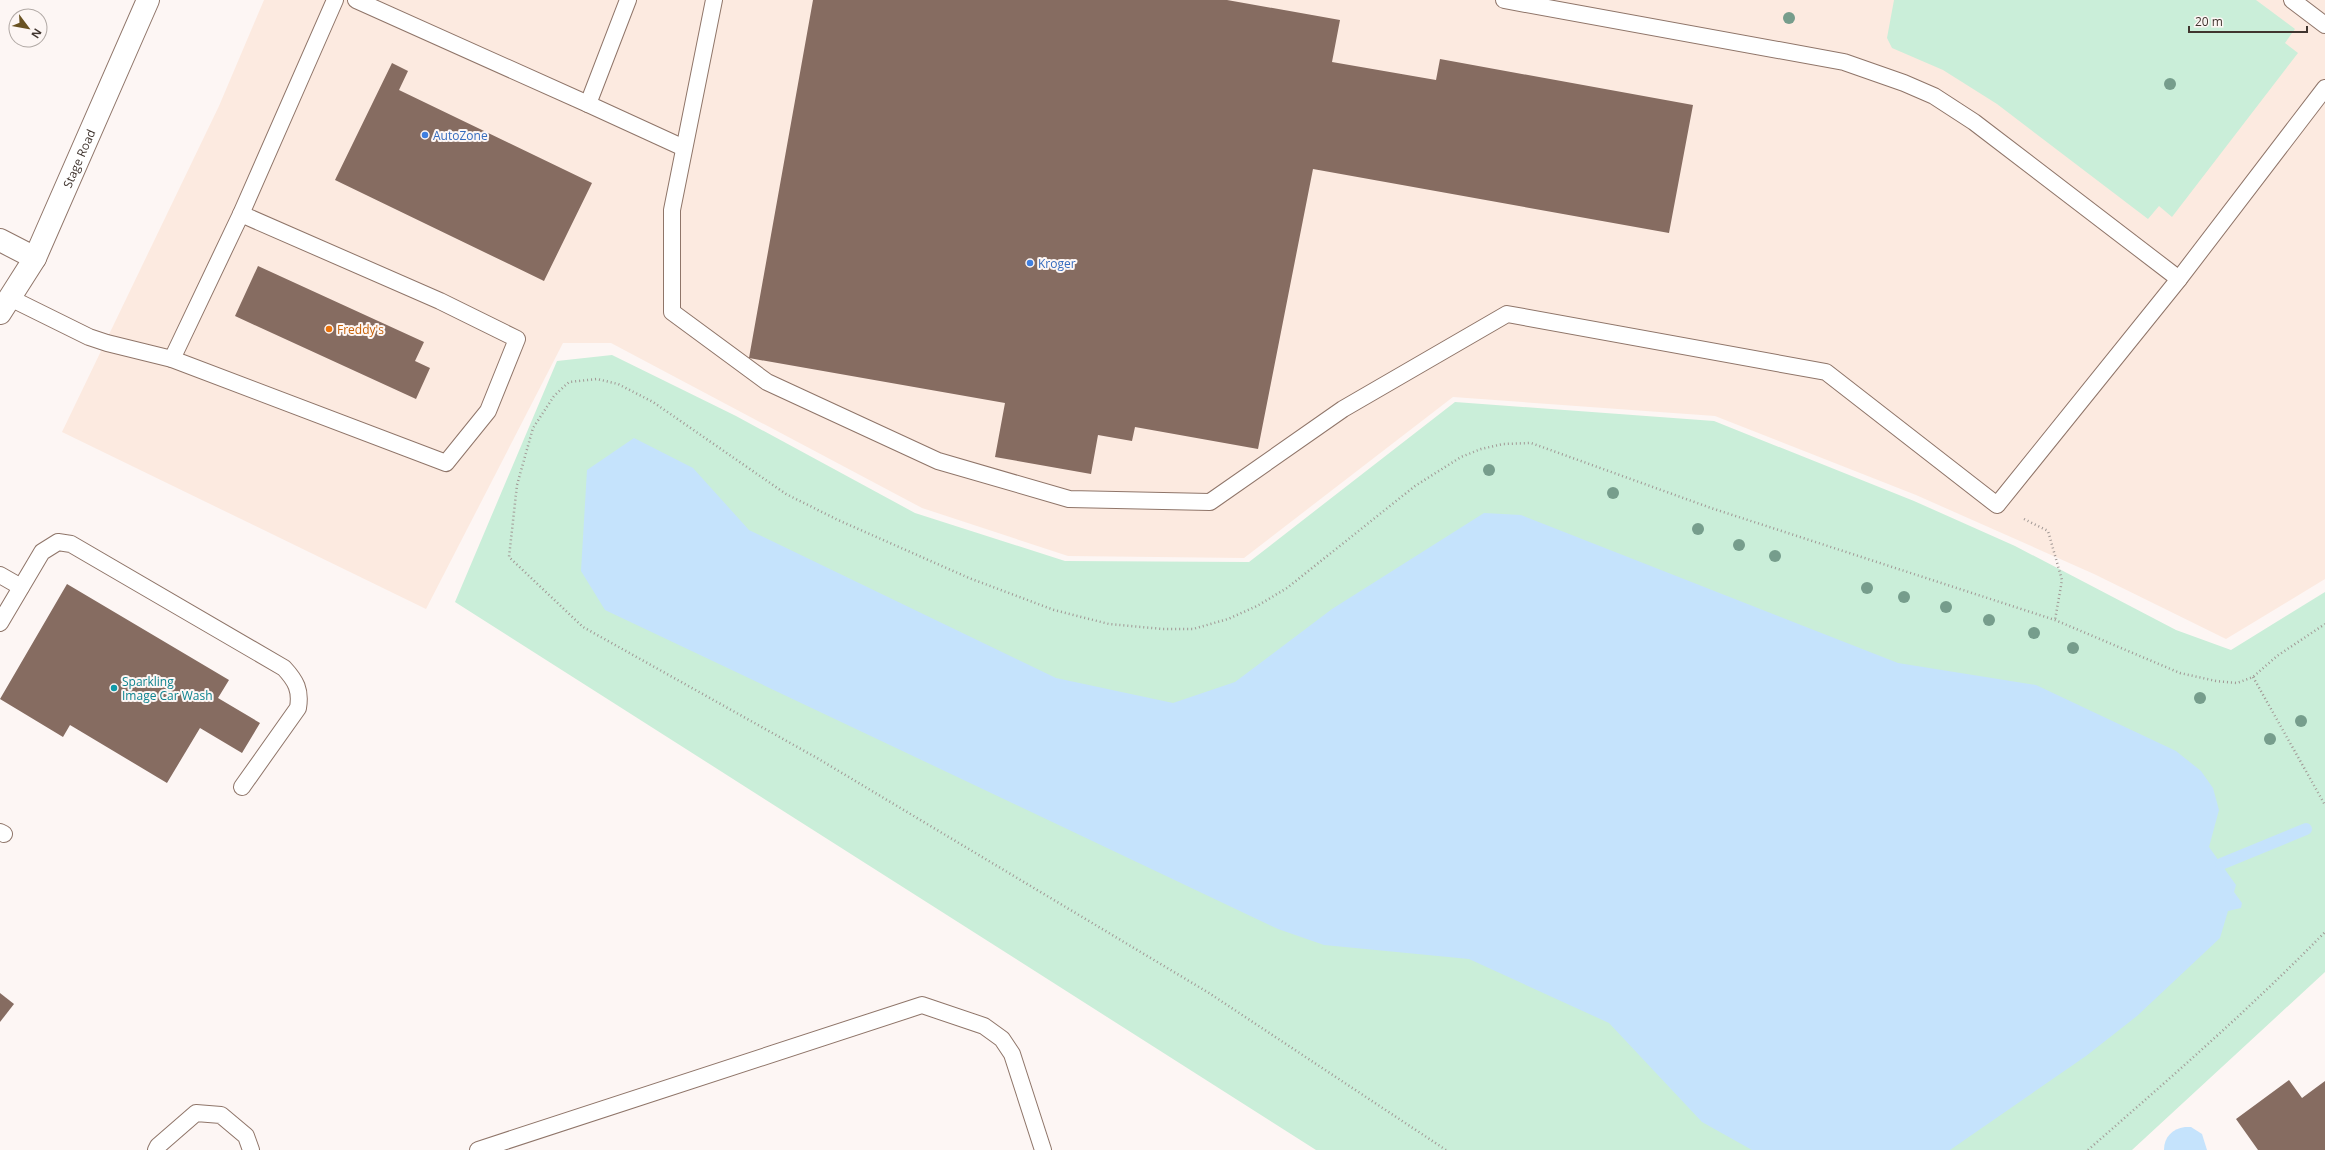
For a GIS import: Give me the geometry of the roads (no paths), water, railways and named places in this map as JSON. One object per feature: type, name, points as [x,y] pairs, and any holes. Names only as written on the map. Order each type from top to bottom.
[{"type":"main road","name":"Stage Road","points":[[4,305],[35,258],[148,0]]},
{"type":"main road","points":[[0,240],[35,258]]},
{"type":"lane","points":[[172,359],[242,214],[335,0]]},
{"type":"lane","points":[[356,0],[684,148]]},
{"type":"lane","points":[[588,104],[628,0]]},
{"type":"lane","points":[[714,0],[672,210],[672,312],[767,382],[938,461],[1069,499],[1210,502],[1343,409],[1507,314],[1826,372],[1997,505],[2179,279],[2325,88]]},
{"type":"lane","points":[[1504,0],[1844,62],[1904,83],[1934,96],[1974,122],[2179,279]]},
{"type":"lane","points":[[2292,0],[2325,25]]},
{"type":"lane","points":[[4,305],[107,343],[172,359],[446,463],[488,411],[517,339],[440,301],[242,214]]},
{"type":"lane","points":[[0,623],[42,552],[58,542],[71,544],[284,668],[296,680],[300,695],[298,708],[242,787]]},
{"type":"lane","points":[[0,575],[21,587]]},
{"type":"lane","points":[[478,1150],[922,1005],[984,1026],[1002,1039],[1012,1054],[1043,1150]]},
{"type":"lane","points":[[156,1150],[158,1146],[196,1113],[222,1115],[246,1136],[251,1150]]},
{"type":"water","points":[[634,438],[693,468],[749,530],[1056,678],[1173,703],[1235,682],[1332,609],[1484,513],[1521,515],[1898,663],[2036,685],[2176,751],[2201,771],[2213,788],[2219,810],[2209,847],[2236,885],[2234,892],[2242,903],[2241,908],[2228,911],[2220,938],[2137,1016],[2086,1056],[1950,1150],[1752,1150],[1702,1122],[1609,1023],[1469,959],[1324,945],[1278,929],[605,610],[581,571],[587,470]]},
{"type":"water","points":[[2191,1127],[2202,1134],[2207,1150],[2164,1150],[2165,1141],[2170,1134],[2180,1128]]},
{"type":"waterway","points":[[2221,864],[2306,829]]},
{"type":"place","name":"AutoZone","points":[[425,135]]},
{"type":"place","name":"Kroger","points":[[1030,263]]},
{"type":"place","name":"Freddy's","points":[[329,329]]},
{"type":"place","name":"Sparkling Image Car Wash","points":[[114,688]]}]
